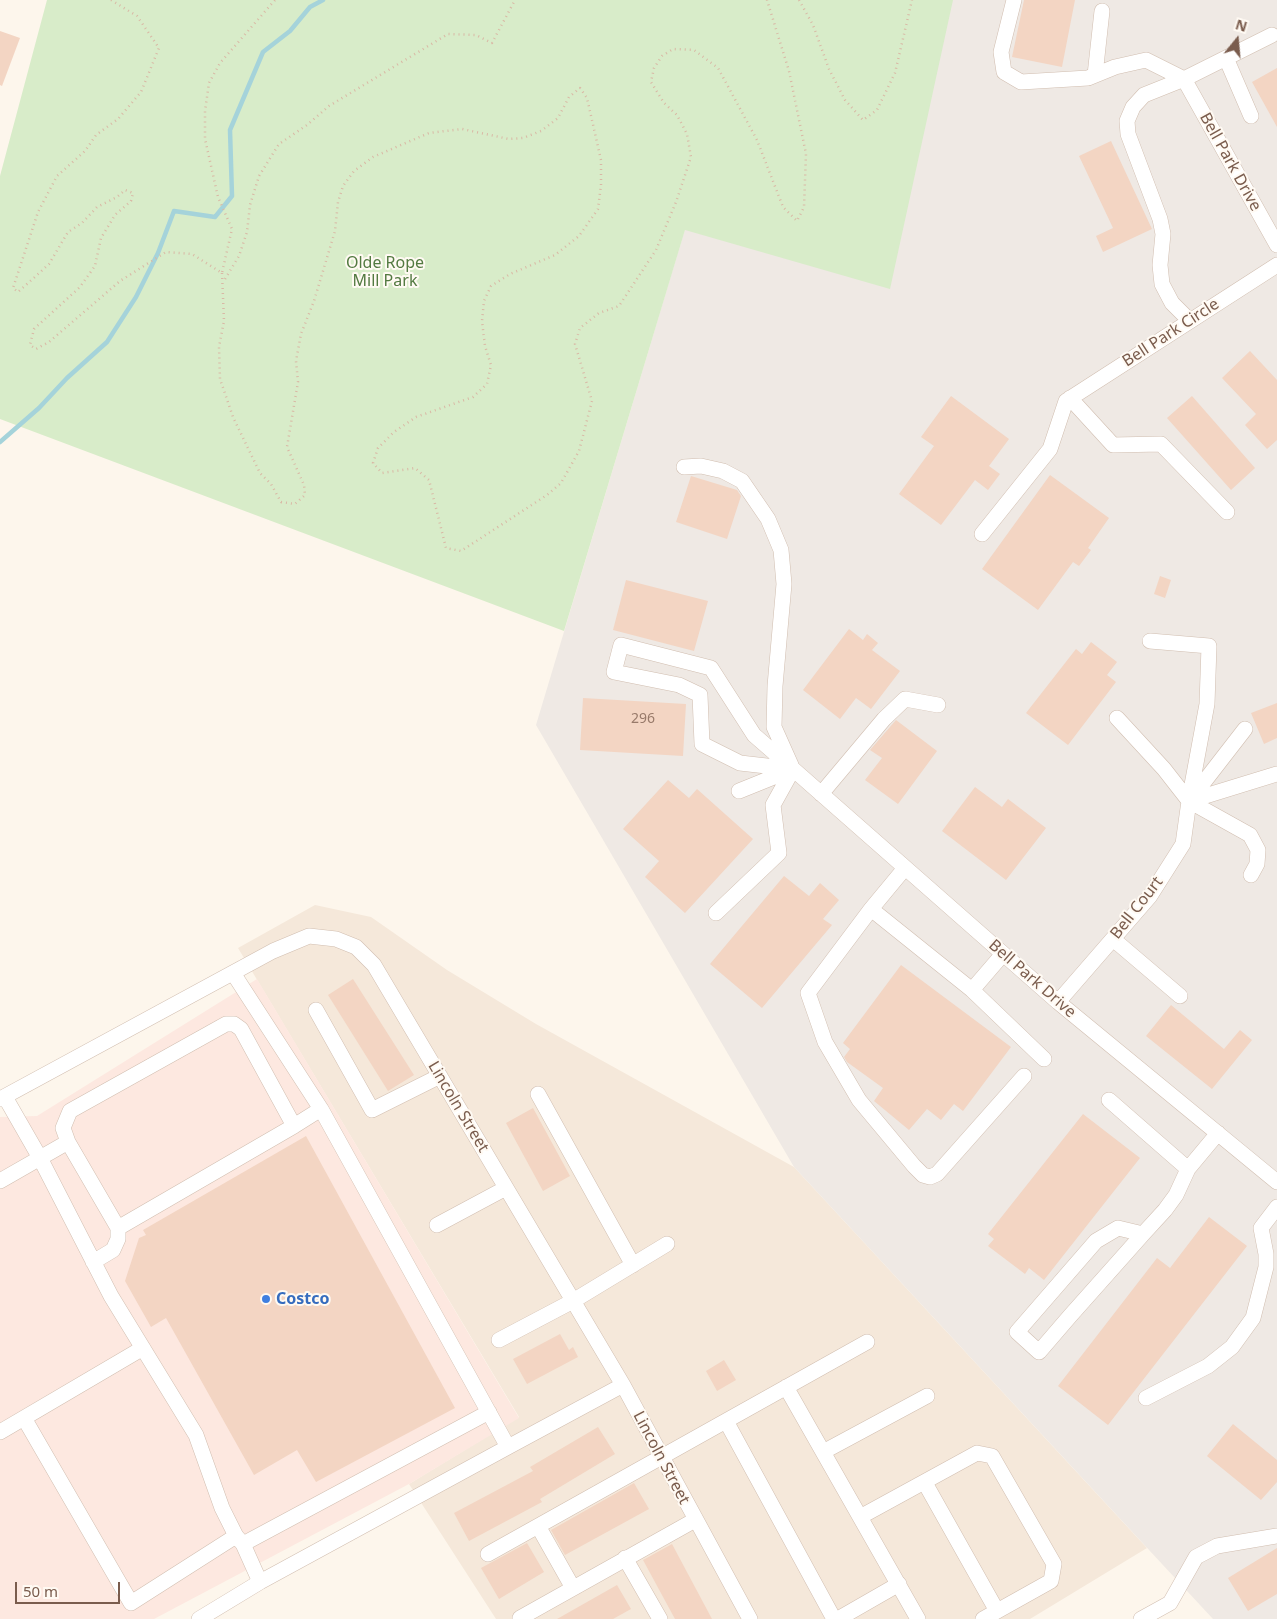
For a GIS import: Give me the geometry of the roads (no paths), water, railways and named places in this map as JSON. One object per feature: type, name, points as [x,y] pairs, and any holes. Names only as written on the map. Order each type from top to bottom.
[{"type":"street","points":[[1014,0],[1001,52],[1004,72],[1021,82],[1088,78],[1115,67],[1146,60],[1184,79]]},
{"type":"street","points":[[1095,75],[1102,11]]},
{"type":"street","points":[[1190,321],[1172,303],[1162,284],[1160,265],[1163,234],[1160,219],[1128,134],[1128,121],[1133,106],[1144,95],[1184,79],[1272,35]]},
{"type":"street","points":[[1226,58],[1251,116]]},
{"type":"street","name":"Bell Park Drive","points":[[1184,79],[1277,245]]},
{"type":"street","name":"Bell Park Circle","points":[[1068,399],[1277,265]]},
{"type":"street","points":[[982,534],[1050,449],[1068,399],[1113,445],[1161,444],[1227,512]]},
{"type":"street","points":[[684,467],[701,466],[723,471],[742,481],[768,519],[780,550],[784,584],[775,686],[774,726],[793,769]]},
{"type":"street","name":"Bell Court","points":[[1058,1002],[1150,896],[1184,844],[1189,801],[1207,704],[1209,646],[1150,641]]},
{"type":"street","name":"Bell Park Drive","points":[[793,769],[740,763],[702,744],[700,695],[679,685],[614,672],[621,645],[711,668],[754,735],[793,769],[821,794],[906,868],[1058,1002],[1277,1182]]},
{"type":"street","points":[[821,794],[884,719],[905,700],[938,705]]},
{"type":"street","points":[[1117,718],[1164,769],[1189,801],[1250,835],[1258,850],[1257,864],[1252,875]]},
{"type":"street","points":[[1189,801],[1245,729]]},
{"type":"street","points":[[739,791],[793,769]]},
{"type":"street","points":[[716,913],[779,853],[773,804],[793,769]]},
{"type":"street","points":[[1189,801],[1277,774]]},
{"type":"street","points":[[906,868],[871,909],[808,992],[808,999],[825,1042],[860,1100],[922,1175],[930,1177],[937,1174],[1024,1076]]},
{"type":"street","points":[[871,909],[972,990],[1044,1059]]},
{"type":"street","name":"Lincoln Street","points":[[2,1098],[273,950],[309,936],[336,939],[356,947],[374,965],[623,1385],[660,1457],[750,1619]]},
{"type":"street","points":[[1113,939],[1180,996]]},
{"type":"street","points":[[972,990],[1003,954]]},
{"type":"street","points":[[233,973],[321,1109],[508,1447]]},
{"type":"street","points":[[316,1010],[372,1110],[440,1076]]},
{"type":"street","points":[[93,1262],[113,1250],[118,1239],[118,1228],[68,1142],[63,1128],[70,1111],[226,1024],[234,1024],[241,1029],[294,1126]]},
{"type":"street","points":[[538,1094],[633,1265]]},
{"type":"street","points":[[2,1098],[40,1158],[111,1296],[196,1435],[222,1508],[260,1582]]},
{"type":"street","points":[[1109,1100],[1188,1169]]},
{"type":"street","points":[[118,1228],[321,1109]]},
{"type":"street","points":[[1143,1234],[1118,1228],[1096,1241],[1017,1332],[1038,1352],[1143,1234],[1176,1195],[1188,1169],[1218,1134]]},
{"type":"street","points":[[0,1181],[68,1142]]},
{"type":"street","points":[[437,1225],[506,1188]]},
{"type":"street","points":[[1146,1398],[1208,1366],[1232,1347],[1253,1318],[1266,1267],[1266,1254],[1261,1228],[1277,1207]]},
{"type":"street","points":[[499,1340],[573,1301],[667,1244]]},
{"type":"street","points":[[488,1554],[867,1342]]},
{"type":"street","points":[[0,1432],[143,1348]]},
{"type":"street","points":[[199,1619],[260,1582],[623,1385]]},
{"type":"street","points":[[786,1387],[918,1619]]},
{"type":"street","points":[[824,1452],[927,1396]]},
{"type":"street","points":[[24,1418],[131,1603],[240,1540],[489,1412]]},
{"type":"street","points":[[726,1421],[836,1619],[899,1584]]},
{"type":"street","points":[[860,1517],[978,1453],[992,1456],[1054,1564],[1051,1581],[983,1619]]},
{"type":"street","points":[[925,1483],[997,1611]]},
{"type":"street","points":[[520,1618],[695,1520]]},
{"type":"street","points":[[538,1526],[573,1588]]},
{"type":"street","points":[[1141,1619],[1170,1603],[1196,1557],[1217,1546],[1277,1536]]},
{"type":"street","points":[[625,1558],[660,1619]]},
{"type":"waterway","points":[[0,442],[39,408],[67,378],[107,342],[136,297],[158,253],[174,211],[215,217],[232,196],[230,130],[263,52],[290,31],[310,7],[323,0]]},
{"type":"place","name":"Costco","points":[[266,1299]]},
{"type":"park label","name":"Olde Rope Mill Park","points":[[385,272]]}]
